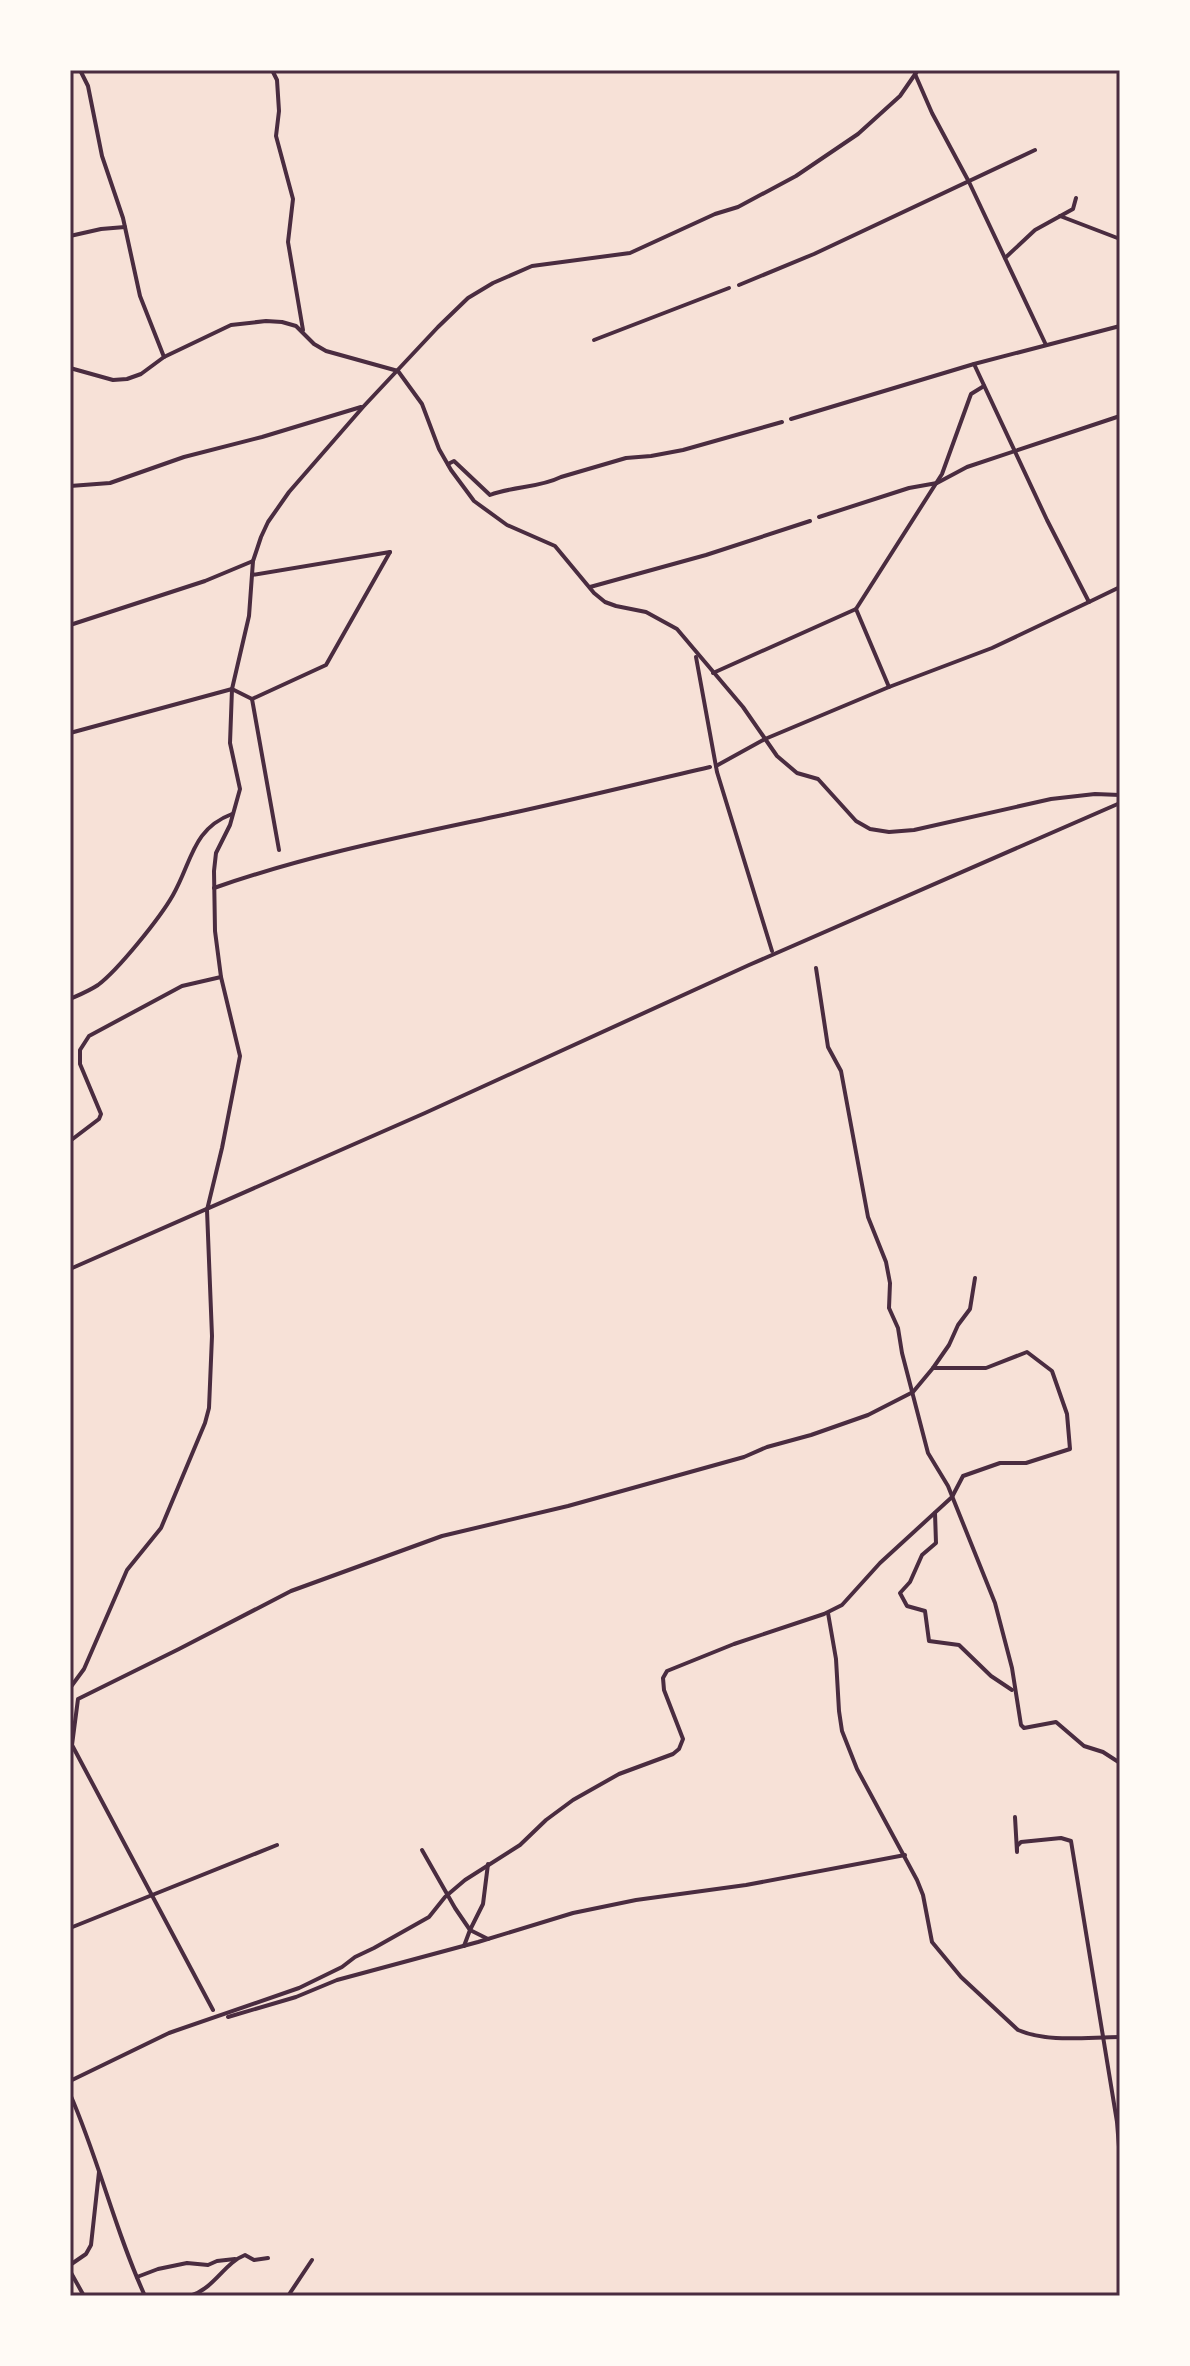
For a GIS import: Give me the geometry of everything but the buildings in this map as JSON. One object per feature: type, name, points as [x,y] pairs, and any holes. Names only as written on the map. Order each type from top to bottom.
[{"type":"street","points":[[80,70],[88,86],[102,156],[125,227],[140,296],[164,357]]},
{"type":"street","points":[[272,70],[277,80],[279,111],[276,134],[293,199],[288,242],[303,331]]},
{"type":"street","points":[[916,72],[932,113],[969,182],[1046,345]]},
{"type":"street","points":[[70,1688],[84,1669],[127,1570],[161,1528],[209,1408],[212,1336],[207,1210],[240,1056],[221,977],[215,931],[215,857],[234,813],[240,789],[230,743],[232,689],[249,616],[253,561],[261,537],[277,508],[363,407],[468,298],[493,283],[540,264],[637,250],[715,214],[738,207],[796,176],[858,134],[900,96],[916,72]]},
{"type":"street","points":[[739,285],[814,254],[1035,150]]},
{"type":"street","points":[[1005,258],[1035,230],[1073,209],[1076,198]]},
{"type":"street","points":[[1060,216],[1120,239]]},
{"type":"street","points":[[70,236],[125,227]]},
{"type":"street","points":[[594,340],[729,288]]},
{"type":"street","points":[[70,368],[119,380],[141,374],[164,357],[237,323],[282,322],[296,326],[319,348],[398,371],[422,404],[439,449],[474,501],[507,525],[555,546],[589,587],[611,605],[646,612],[677,629],[743,707],[777,756],[797,773],[818,779],[856,821],[870,829],[889,832],[914,830],[1065,797],[1120,795]]},
{"type":"street","points":[[791,419],[974,364],[1120,326]]},
{"type":"street","points":[[974,364],[1089,602]]},
{"type":"street","points":[[713,673],[856,609],[937,483],[971,394],[984,386]]},
{"type":"street","points":[[70,486],[110,483],[198,453],[363,407]]},
{"type":"street","points":[[819,517],[909,488],[937,483],[967,467],[1120,416]]},
{"type":"street","points":[[448,464],[454,461],[490,495],[551,482],[626,458],[683,450],[782,422]]},
{"type":"street","points":[[589,587],[706,555],[810,521]]},
{"type":"street","points":[[252,575],[390,552],[326,665],[252,699]]},
{"type":"street","points":[[70,625],[205,581],[253,561]]},
{"type":"street","points":[[214,888],[274,867],[385,839],[713,766],[765,739],[992,648],[1120,587]]},
{"type":"street","points":[[856,609],[889,687]]},
{"type":"street","points":[[696,657],[713,766],[772,951]]},
{"type":"street","points":[[70,733],[232,689],[252,699]]},
{"type":"street","points":[[252,699],[279,850]]},
{"type":"street","points":[[70,1269],[425,1113],[749,965],[1120,803]]},
{"type":"street","points":[[70,999],[98,985],[128,954],[171,899],[205,830],[217,820],[234,813]]},
{"type":"street","points":[[816,968],[828,1047],[841,1071],[868,1217],[886,1262],[890,1283],[889,1308],[898,1328],[928,1453],[952,1497],[995,1603],[1012,1668],[1021,1725],[1024,1728],[1056,1722],[1084,1746],[1103,1752],[1120,1763]]},
{"type":"street","points":[[70,1141],[99,1119],[101,1114],[80,1064],[80,1050],[89,1036],[182,986],[221,977]]},
{"type":"street","points":[[213,2010],[72,1745],[78,1699],[291,1591],[442,1536],[568,1506],[744,1457],[868,1415],[913,1392],[933,1368],[970,1309],[975,1278]]},
{"type":"street","points":[[210,2021],[299,1988],[392,1939],[429,1917],[448,1895],[488,1864],[520,1845],[573,1800],[619,1774],[667,1757],[679,1749],[682,1735],[664,1690],[663,1678],[667,1671],[709,1653],[828,1613],[842,1605],[880,1563],[952,1497],[963,1476],[1000,1463],[1026,1463],[1070,1449],[1067,1414],[1052,1371],[1027,1352],[986,1368],[933,1368]]},
{"type":"street","points":[[935,1511],[936,1543],[922,1555],[910,1582],[900,1593],[907,1606],[925,1611],[929,1641],[959,1645],[991,1676],[1012,1690]]},
{"type":"street","points":[[828,1613],[836,1659],[842,1731],[857,1769],[921,1889],[933,1944],[961,1977],[1011,2025],[1028,2034],[1120,2037]]},
{"type":"street","points":[[1015,1817],[1017,1852],[1021,1842],[1061,1838],[1071,1841],[1117,2122],[1120,2159]]},
{"type":"street","points":[[70,1928],[277,1845]]},
{"type":"street","points":[[422,1850],[470,1930],[488,1939]]},
{"type":"street","points":[[70,2081],[169,2033],[296,1997],[337,1980],[573,1913],[905,1855]]},
{"type":"street","points":[[464,1946],[483,1904],[488,1864]]},
{"type":"street","points":[[70,2094],[145,2296]]},
{"type":"street","points":[[84,2296],[70,2268],[91,2245],[99,2170]]},
{"type":"street","points":[[137,2277],[187,2263],[208,2265],[245,2255],[254,2260],[268,2258]]},
{"type":"street","points":[[190,2296],[211,2285],[235,2259]]},
{"type":"street","points":[[288,2296],[312,2260]]}]
